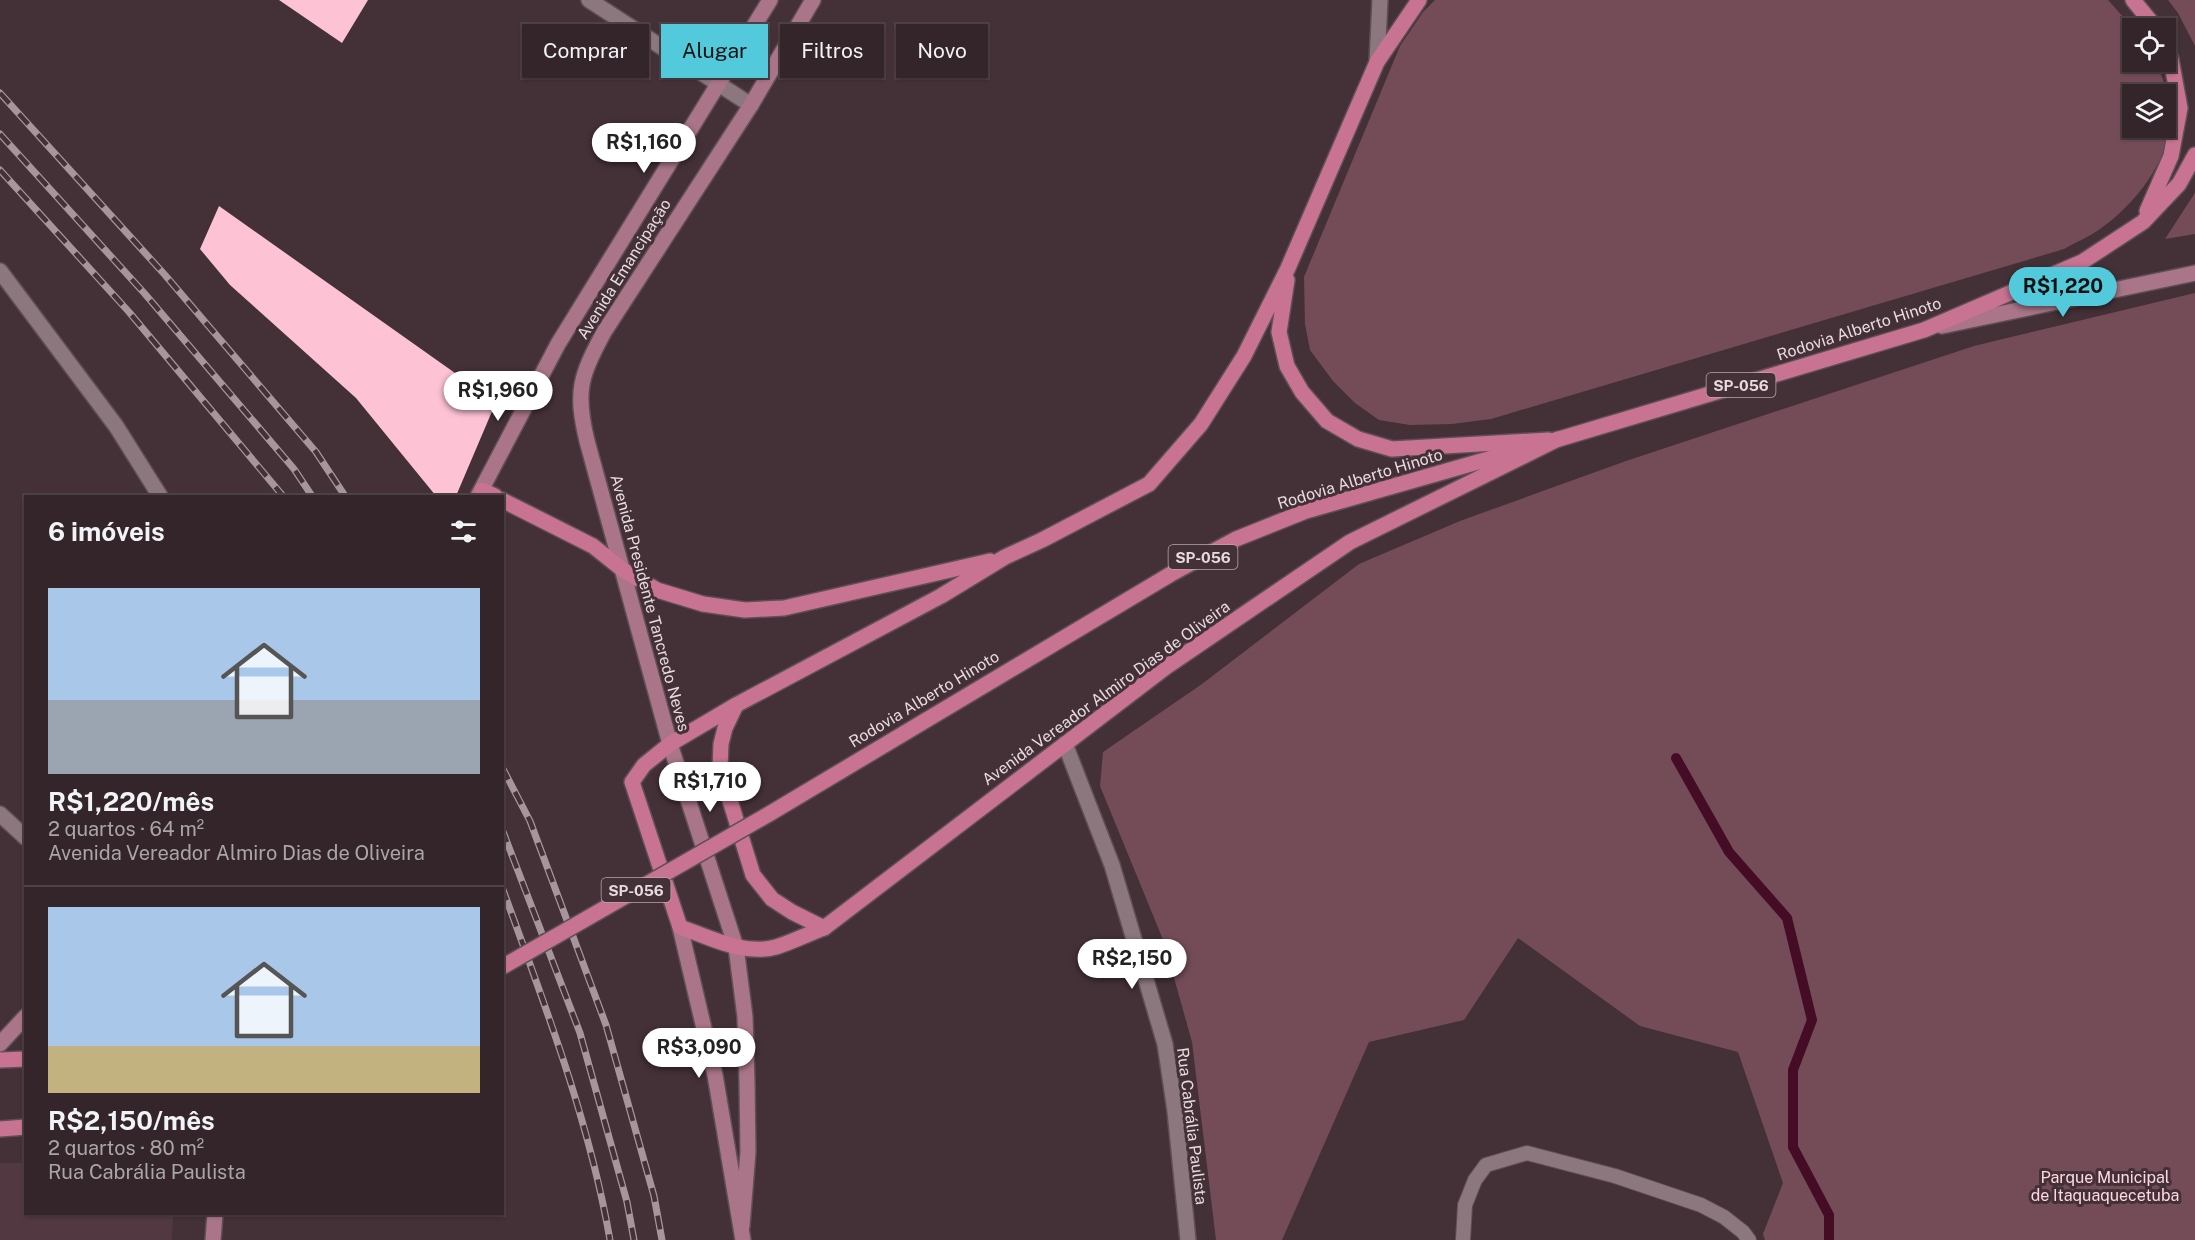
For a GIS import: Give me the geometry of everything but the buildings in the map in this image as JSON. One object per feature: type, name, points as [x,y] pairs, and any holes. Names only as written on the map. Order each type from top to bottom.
[{"type":"main road","name":"Avenida Emancipação","points":[[485,494],[558,344],[770,0]]},
{"type":"main road","name":"Avenida Emancipação","points":[[580,412],[581,387],[588,363],[603,332],[751,105],[813,0]]},
{"type":"main road","points":[[670,744],[736,705],[941,596],[1005,557],[1149,484],[1201,424],[1244,356],[1288,268],[1377,62],[1419,0]]},
{"type":"main road","points":[[2133,0],[2148,18]]},
{"type":"main road","points":[[2143,222],[2171,156],[2180,108],[2173,72]]},
{"type":"main road","name":"Rodovia Alberto Hinoto","points":[[504,966],[769,814],[1171,574],[1236,539],[1306,511],[1924,330],[2082,262],[2143,222],[2179,184],[2195,155]]},
{"type":"main road","points":[[1288,268],[1280,332],[1287,366],[1302,392],[1327,421],[1358,439],[1392,449],[1558,439]]},
{"type":"main road","points":[[1924,330],[2195,273]]},
{"type":"main road","name":"Avenida Presidente Tancredo Neves","points":[[580,412],[670,744],[736,947],[745,1017],[747,1083],[748,1152],[742,1233]]},
{"type":"main road","name":"Avenida Vereador Almiro Dias de Oliveira","points":[[680,927],[736,947],[774,948],[824,928],[1166,668],[1350,542],[1558,439]]},
{"type":"main road","points":[[504,501],[592,546],[622,570],[657,590],[703,604],[755,609],[784,608],[1005,557]]},
{"type":"main road","points":[[736,705],[725,728],[721,744],[720,768],[753,874],[772,899],[824,928]]},
{"type":"main road","name":"Avenida Presidente Tancredo Neves","points":[[670,744],[644,765],[632,782],[680,927],[715,1075],[742,1233]]},
{"type":"main road","points":[[0,1044],[24,1018]]},
{"type":"main road","points":[[0,1060],[24,1059]]},
{"type":"main road","points":[[0,1129],[24,1127]]},
{"type":"main road","points":[[213,1240],[215,1215]]},
{"type":"street","points":[[589,0],[751,105]]},
{"type":"street","points":[[1377,62],[1380,0]]},
{"type":"street","points":[[2,276],[116,426],[159,495]]},
{"type":"street","name":"Rua Cabrália Paulista","points":[[1065,744],[1112,865],[1165,1044],[1175,1111],[1188,1240]]},
{"type":"street","points":[[0,814],[24,836]]},
{"type":"lane","points":[[1463,1240],[1465,1205],[1475,1180],[1486,1165],[1527,1153],[1615,1176],[1701,1205],[1724,1217],[1743,1232],[1749,1240]]},
{"type":"shaded area","points":[[0,1163],[24,1163],[24,1215],[173,1215],[172,1240],[0,1240]]},
{"type":"green space","points":[[1435,0],[2108,0],[2124,18],[2122,18],[2122,72],[2160,72],[2165,84],[2122,84],[2122,138],[2167,138],[2150,177],[2127,206],[2100,229],[2064,249],[1491,419],[1452,424],[1410,425],[1379,420],[1355,403],[1333,381],[1310,350],[1305,324],[1304,277],[1400,46],[1423,12]]},
{"type":"green space","points":[[2168,0],[2195,0],[2195,46],[2178,13]]},
{"type":"green space","points":[[2195,192],[2195,234],[2165,239],[2193,196]]},
{"type":"green space","name":"Parque Municipal de Itaquaquecetuba","points":[[2195,293],[2195,1240],[1765,1240],[1763,1234],[1783,1183],[1738,1052],[1640,1026],[1518,938],[1464,1020],[1369,1042],[1282,1240],[1216,1240],[1192,1042],[1164,942],[1100,786],[1103,752],[1202,684],[1359,564],[1460,521],[1626,461],[1974,346]]},
{"type":"waterway","points":[[1676,758],[1729,852],[1787,918],[1812,1020],[1793,1070],[1793,1147],[1829,1215],[1829,1240]]},
{"type":"railway","points":[[0,93],[165,275],[316,452],[344,495]]},
{"type":"railway","points":[[0,134],[145,294],[294,469],[311,495]]},
{"type":"railway","points":[[0,170],[129,312],[282,495]]},
{"type":"railway","points":[[504,771],[530,821],[606,1025],[654,1196],[662,1240]]},
{"type":"railway","points":[[504,834],[580,1033],[627,1202],[634,1240]]},
{"type":"railway","points":[[504,893],[578,1106],[610,1240]]}]
